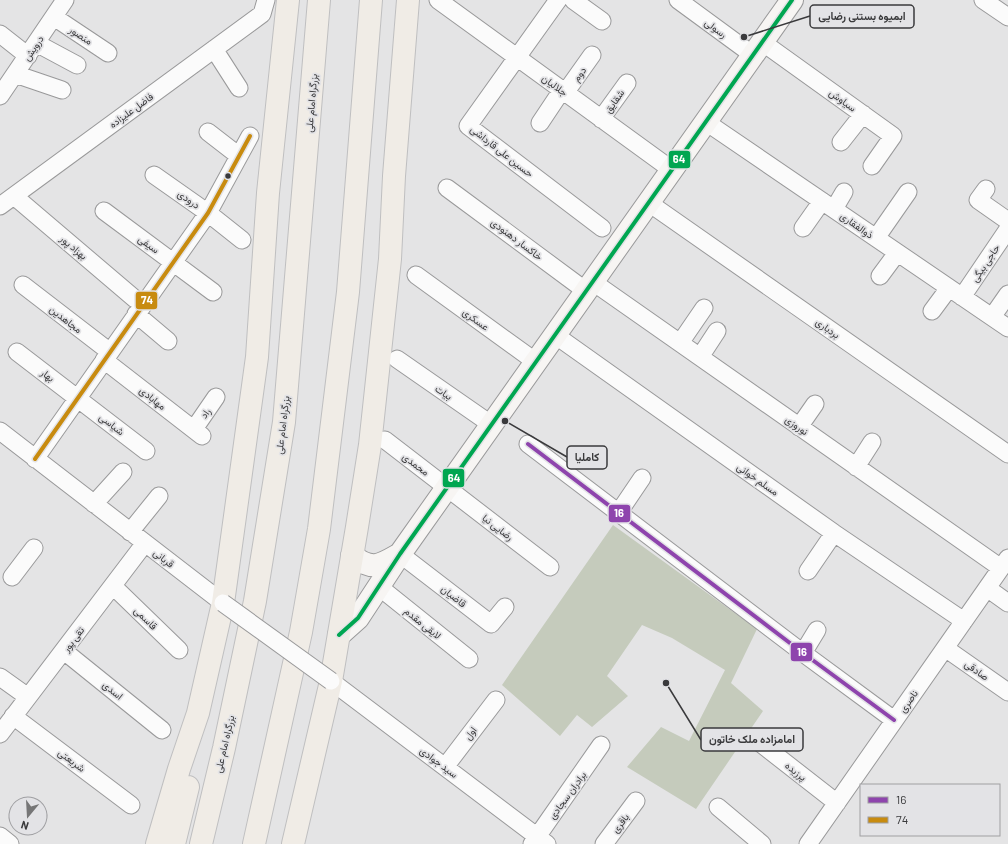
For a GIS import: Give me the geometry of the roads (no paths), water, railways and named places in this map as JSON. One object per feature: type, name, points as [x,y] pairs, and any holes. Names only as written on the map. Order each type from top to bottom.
[{"type":"highway","points":[[157,844],[179,769],[198,713],[223,603],[257,356],[268,194],[288,0]]},
{"type":"highway","name":"بزرگراه امام علی","points":[[201,844],[224,748],[255,601],[284,422],[320,0]]},
{"type":"highway","points":[[254,844],[301,632],[319,530],[348,292],[371,0]]},
{"type":"highway","points":[[295,841],[339,635],[370,444],[390,259],[394,176],[408,0]]},
{"type":"highway","points":[[174,844],[191,775],[198,713]]},
{"type":"main road","points":[[339,635],[358,618],[400,554],[792,0]]},
{"type":"main road","points":[[352,556],[365,565],[377,567],[400,554]]},
{"type":"street","name":"جلالیان","points":[[438,0],[672,170]]},
{"type":"street","points":[[516,57],[558,0]]},
{"type":"street","points":[[573,0],[602,21]]},
{"type":"street","points":[[983,0],[1008,17]]},
{"type":"street","name":"رسولی","points":[[683,1],[758,48]]},
{"type":"street","name":"درویش","points":[[1,90],[15,74],[32,49],[57,6]]},
{"type":"street","name":"منصور","points":[[57,6],[108,53]]},
{"type":"street","name":"فاضل علیزاده","points":[[0,206],[214,49],[264,7]]},
{"type":"street","points":[[0,34],[32,49],[77,65]]},
{"type":"street","name":"سیاوش","points":[[758,48],[863,114],[893,136],[872,166]]},
{"type":"street","points":[[214,49],[239,88]]},
{"type":"street","name":"دوم","points":[[540,122],[592,55]]},
{"type":"street","name":"حسین علی قارداشی","points":[[516,57],[468,126],[602,228]]},
{"type":"street","points":[[15,74],[62,90]]},
{"type":"street","name":"شقایق","points":[[602,119],[627,83]]},
{"type":"street","points":[[841,142],[863,114]]},
{"type":"street","name":"ذوالفقاری","points":[[706,122],[1008,328]]},
{"type":"street","points":[[208,132],[238,156]]},
{"type":"street","points":[[35,458],[107,356],[136,306],[173,262],[208,213],[250,136]]},
{"type":"street","name":"درودی","points":[[154,175],[208,213],[242,240]]},
{"type":"street","name":"خاکسار دهنودی","points":[[447,188],[590,286]]},
{"type":"street","points":[[986,189],[978,200],[1008,221]]},
{"type":"street","points":[[803,228],[844,192]]},
{"type":"street","points":[[876,238],[908,192]]},
{"type":"street","name":"بهزاد پور","points":[[14,196],[136,306],[168,341]]},
{"type":"street","name":"بردباری","points":[[649,203],[1008,454]]},
{"type":"street","name":"سیفی","points":[[104,211],[213,292]]},
{"type":"street","name":"حاجی بیگی","points":[[932,311],[955,292],[1008,229]]},
{"type":"street","points":[[880,276],[897,253]]},
{"type":"street","name":"عسکری","points":[[416,276],[536,362]]},
{"type":"street","name":"مجاهدین","points":[[23,285],[107,356]]},
{"type":"street","name":"نوروزی","points":[[590,286],[680,343],[856,467],[1004,563]]},
{"type":"street","points":[[992,317],[1008,294]]},
{"type":"street","points":[[680,343],[704,308]]},
{"type":"street","points":[[700,357],[717,331]]},
{"type":"street","name":"مسلم خوانی","points":[[555,335],[834,533],[964,621]]},
{"type":"street","name":"بهار","points":[[17,352],[78,397]]},
{"type":"street","name":"مهابادی","points":[[107,356],[198,433]]},
{"type":"street","name":"بیات","points":[[397,359],[492,425]]},
{"type":"street","name":"شیاسی","points":[[78,397],[146,451]]},
{"type":"street","name":"راد","points":[[198,433],[216,398]]},
{"type":"street","points":[[799,427],[815,404]]},
{"type":"street","name":"قربانی","points":[[0,432],[223,603],[330,681]]},
{"type":"street","name":"محمدی","points":[[385,440],[447,488]]},
{"type":"street","points":[[856,467],[872,442]]},
{"type":"street","points":[[528,444],[803,653],[894,720]]},
{"type":"street","points":[[94,504],[123,472]]},
{"type":"street","points":[[619,512],[642,478]]},
{"type":"street","name":"رضایی نیا","points":[[447,488],[550,567]]},
{"type":"street","points":[[130,532],[159,496]]},
{"type":"street","points":[[808,571],[834,533]]},
{"type":"street","name":"تقی پور","points":[[0,734],[145,543]]},
{"type":"street","points":[[12,577],[34,548]]},
{"type":"street","name":"قاضیان","points":[[400,554],[491,624],[504,607]]},
{"type":"street","name":"ناصری","points":[[808,844],[1004,563]]},
{"type":"street","name":"قاسمی","points":[[112,586],[179,650]]},
{"type":"street","name":"لایقی مقدم","points":[[378,586],[469,659]]},
{"type":"street","points":[[987,588],[1008,603]]},
{"type":"street","points":[[803,653],[817,630]]},
{"type":"street","name":"صادقی","points":[[945,648],[1006,686]]},
{"type":"street","name":"اسدی","points":[[64,651],[162,730]]},
{"type":"street","points":[[0,677],[28,698]]},
{"type":"street","name":"سید جوادی","points":[[330,681],[445,767],[539,841]]},
{"type":"street","name":"اول","points":[[445,767],[496,700]]},
{"type":"street","name":"شریعتی","points":[[13,716],[130,805]]},
{"type":"street","name":"پرزیده","points":[[755,739],[837,803]]},
{"type":"street","name":"برادران سجادی","points":[[539,841],[601,745]]},
{"type":"street","name":"باقری","points":[[604,844],[636,801]]},
{"type":"street","points":[[718,807],[762,844]]},
{"type":"street","points":[[0,836],[10,844]]},
{"type":"place","name":"ابمیوه بستنی رضایی","points":[[744,37]]},
{"type":"place","name":"کاملیا","points":[[505,421]]},
{"type":"place","name":"امامزاده ملک خاتون","points":[[666,683]]}]
